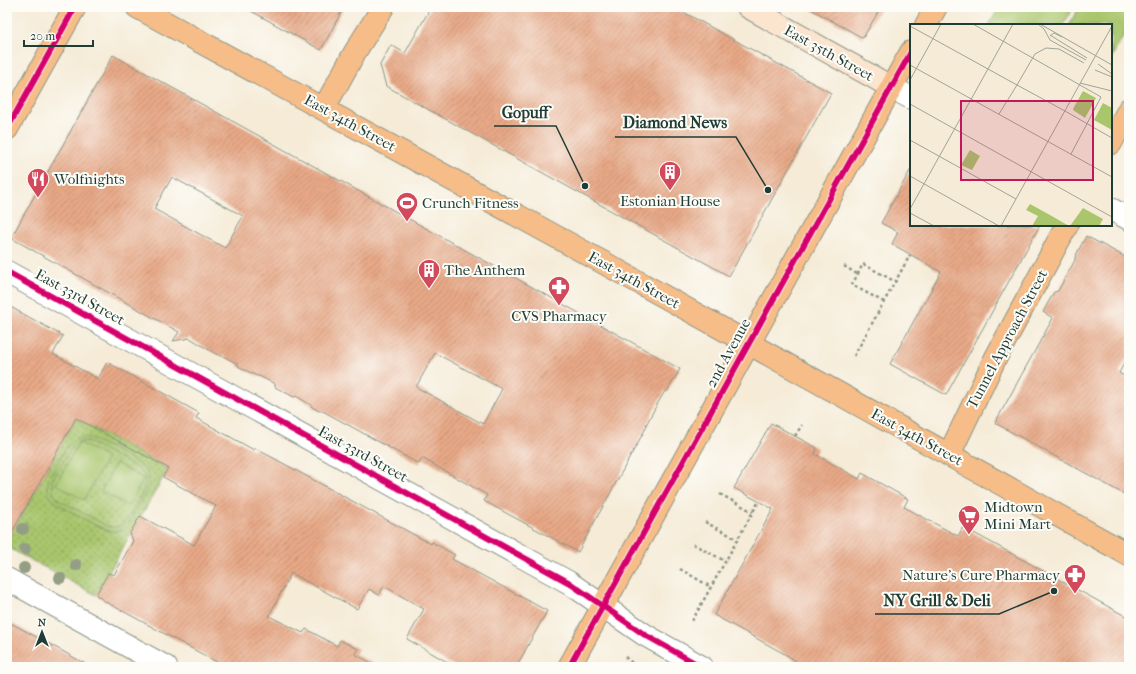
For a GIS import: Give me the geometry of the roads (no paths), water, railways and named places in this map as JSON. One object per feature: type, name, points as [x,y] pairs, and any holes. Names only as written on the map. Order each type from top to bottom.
[{"type":"main road","points":[[7,129],[75,7]]},
{"type":"main road","name":"East 34th Street","points":[[137,7],[324,108],[1129,555]]},
{"type":"main road","points":[[324,108],[358,47],[383,7]]},
{"type":"main road","name":"East 35th Street","points":[[748,7],[891,88]]},
{"type":"main road","points":[[927,24],[936,7]]},
{"type":"main road","name":"2nd Avenue","points":[[569,667],[910,54]]},
{"type":"main road","points":[[1112,141],[1129,109]]},
{"type":"main road","name":"Tunnel Approach Street","points":[[949,455],[997,355],[1066,226]]},
{"type":"street","name":"East 35th Street","points":[[891,88],[910,98]]},
{"type":"street","points":[[1112,210],[1129,219]]},
{"type":"street","name":"East 33rd Street","points":[[7,272],[568,582],[645,635],[702,667]]},
{"type":"street","points":[[7,579],[166,667]]},
{"type":"place","name":"Gopuff","points":[[585,186]]},
{"type":"place","name":"Diamond News","points":[[768,190]]},
{"type":"place","name":"Estonian House","points":[[670,192]]},
{"type":"place","name":"Wolfnights","points":[[38,198]]},
{"type":"place","name":"Crunch Fitness","points":[[407,222]]},
{"type":"place","name":"The Anthem","points":[[429,290]]},
{"type":"place","name":"CVS Pharmacy","points":[[559,306]]},
{"type":"place","name":"Midtown Mini Mart","points":[[969,536]]},
{"type":"place","name":"NY Grill & Deli","points":[[1054,591]]},
{"type":"place","name":"Nature's Cure Pharmacy","points":[[1075,594]]}]
